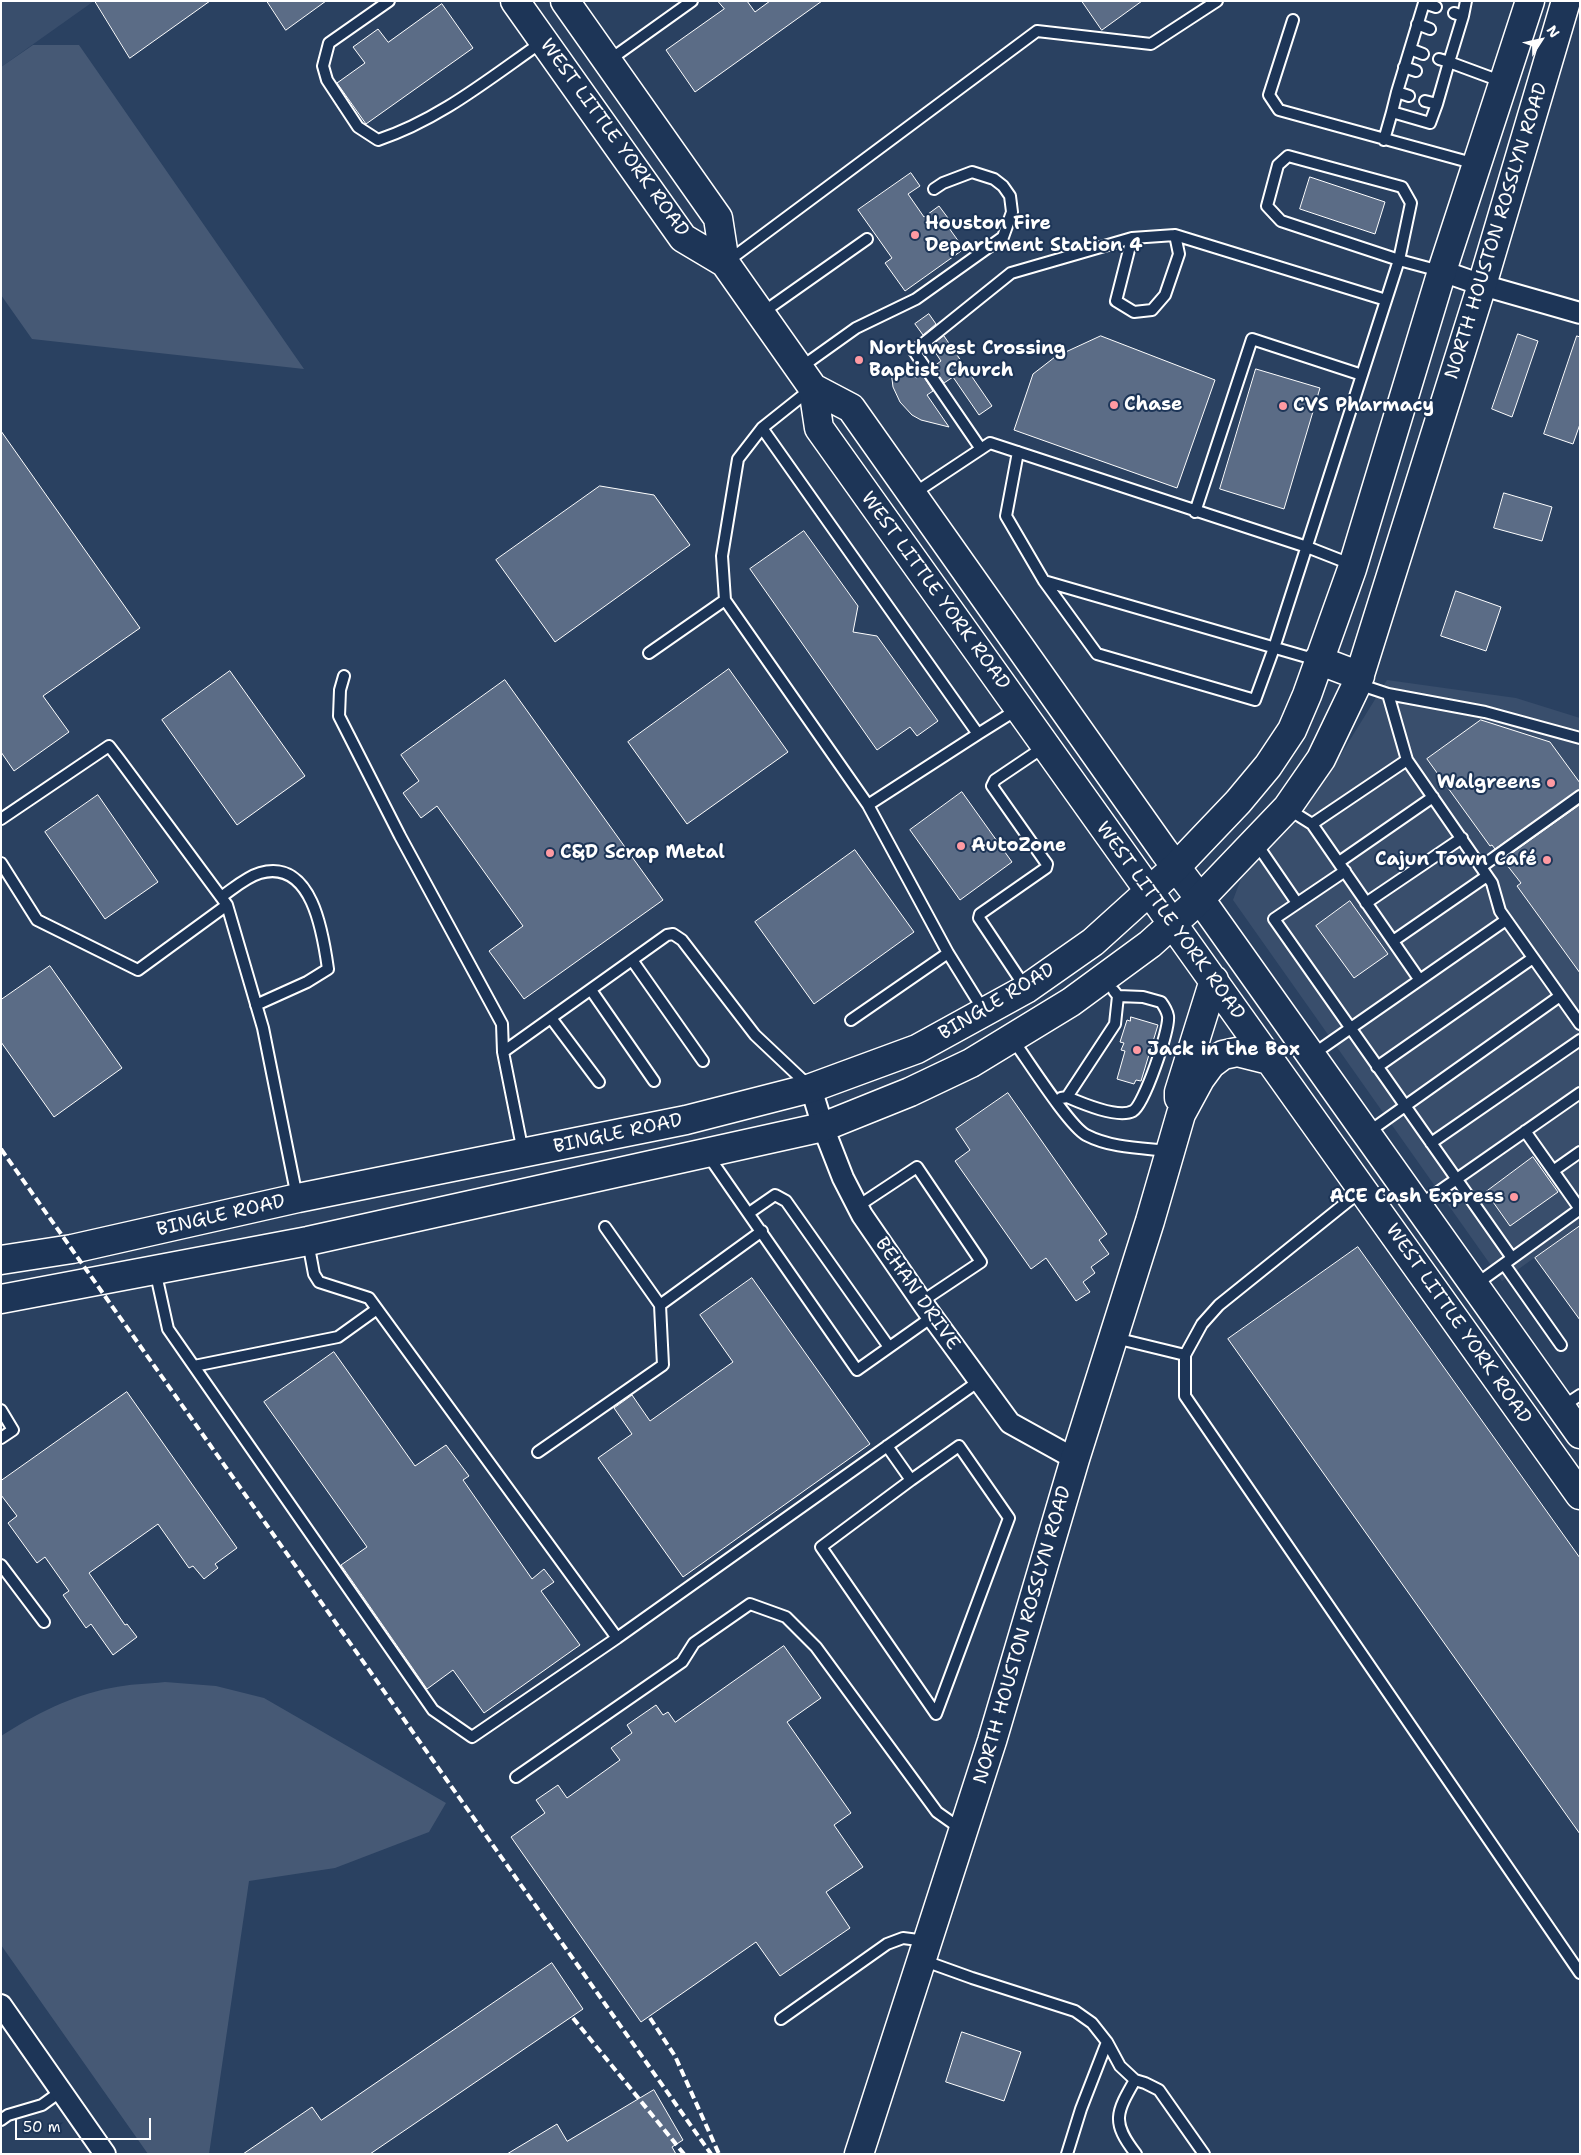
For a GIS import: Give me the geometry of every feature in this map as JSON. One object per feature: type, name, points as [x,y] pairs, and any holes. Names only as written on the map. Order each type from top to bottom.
[{"type":"main road","name":"WEST LITTLE YORK ROAD","points":[[515,1],[684,238],[725,263],[806,378],[819,428],[1580,1495]]},
{"type":"main road","name":"WEST LITTLE YORK ROAD","points":[[565,1],[718,218],[725,263]]},
{"type":"main road","name":"NORTH HOUSTON ROSSLYN ROAD","points":[[1176,867],[1238,802],[1268,766],[1292,730],[1307,695],[1353,565],[1442,271],[1530,1]]},
{"type":"main road","name":"NORTH HOUSTON ROSSLYN ROAD","points":[[1173,924],[1200,899],[1287,808],[1321,759],[1359,680],[1482,285],[1566,1]]},
{"type":"main road","name":"WEST LITTLE YORK ROAD","points":[[806,378],[851,408],[1474,1285],[1570,1401],[1580,1434]]},
{"type":"main road","points":[[882,518],[912,494]]},
{"type":"main road","points":[[1318,660],[1359,680]]},
{"type":"main road","name":"BINGLE ROAD","points":[[1,1260],[72,1249],[298,1198],[686,1120],[811,1088],[917,1049],[1026,988],[1093,942],[1176,867]]},
{"type":"main road","name":"BINGLE ROAD","points":[[1,1299],[308,1241],[823,1127],[910,1092],[971,1063],[1071,1002],[1111,986],[1150,944],[1173,924]]},
{"type":"main road","name":"NORTH HOUSTON ROSSLYN ROAD","points":[[1181,1114],[1179,1092],[1214,980]]},
{"type":"main road","name":"NORTH HOUSTON ROSSLYN ROAD","points":[[859,2154],[992,1741],[1075,1458],[1150,1221],[1181,1114],[1200,1079],[1211,1064],[1224,1056],[1237,1052],[1269,1060]]},
{"type":"main road","points":[[298,1198],[308,1241]]},
{"type":"main road","points":[[1389,1226],[1418,1206]]},
{"type":"street","points":[[1442,271],[1482,285],[1580,313]]},
{"type":"street","name":"BEHAN DRIVE","points":[[811,1088],[823,1127],[843,1178],[858,1206],[927,1309],[1010,1423],[1075,1458]]},
{"type":"street","points":[[1,2005],[104,2154]]},
{"type":"lane","points":[[389,1],[329,43],[323,66],[327,80],[358,127],[378,140],[412,128],[445,110],[543,41]]},
{"type":"lane","points":[[607,62],[692,1]]},
{"type":"lane","points":[[725,263],[1036,30],[1151,44],[1216,1]]},
{"type":"lane","points":[[1392,112],[1430,123],[1444,80],[1444,61],[1459,14],[1466,1]]},
{"type":"lane","points":[[1384,140],[1424,2],[1436,7]]},
{"type":"lane","points":[[1293,20],[1269,95],[1279,110],[1476,164]]},
{"type":"lane","points":[[1417,24],[1430,29]]},
{"type":"lane","points":[[1410,50],[1423,54]]},
{"type":"lane","points":[[1444,61],[1504,82]]},
{"type":"lane","points":[[1404,68],[1416,71]]},
{"type":"lane","points":[[1432,76],[1444,80]]},
{"type":"lane","points":[[1397,92],[1409,96]]},
{"type":"lane","points":[[1426,100],[1437,104]]},
{"type":"lane","points":[[1018,452],[1006,516],[1044,582],[1097,654],[1255,700],[1274,648],[1399,260],[1411,203],[1402,187],[1288,156],[1278,165],[1267,206],[1281,221],[1399,260],[1442,271]]},
{"type":"lane","points":[[934,189],[943,182],[972,172],[994,179],[1003,186],[1010,196],[1012,212],[1003,237],[916,299],[856,328],[806,378],[762,428],[738,459],[722,556],[725,600],[868,806],[948,953],[985,1012]]},
{"type":"lane","points":[[1132,238],[1116,300],[1134,312],[1152,310],[1165,295],[1179,254],[1175,235]]},
{"type":"lane","points":[[981,449],[914,351],[1010,273],[1132,238],[1175,235],[1386,300]]},
{"type":"lane","points":[[761,314],[867,239]]},
{"type":"lane","points":[[1195,512],[1252,339],[1362,375]]},
{"type":"lane","points":[[762,428],[978,734]]},
{"type":"lane","points":[[912,494],[990,443],[1195,512],[1307,547],[1353,565]]},
{"type":"lane","points":[[1044,582],[1318,660]]},
{"type":"lane","points":[[649,652],[725,600]]},
{"type":"lane","points":[[344,676],[340,690],[339,716],[400,836],[502,1024],[503,1052],[524,1153]]},
{"type":"lane","points":[[1359,680],[1388,694],[1485,712],[1580,738]]},
{"type":"lane","points":[[1388,694],[1406,760],[1492,883],[1500,911],[1580,1024]]},
{"type":"lane","points":[[868,806],[1019,709]]},
{"type":"lane","points":[[1,819],[109,746],[224,901],[263,1028],[298,1198]]},
{"type":"lane","points":[[1026,988],[980,918],[980,914],[1046,868],[1047,864],[992,786],[995,780],[1045,746]]},
{"type":"lane","points":[[1312,824],[1406,760]]},
{"type":"lane","points":[[1393,942],[1580,796]]},
{"type":"lane","points":[[1433,797],[1274,919],[1456,1179],[1561,1346]]},
{"type":"lane","points":[[1287,808],[1312,824],[1419,979]]},
{"type":"lane","points":[[1366,903],[1462,838]]},
{"type":"lane","points":[[1255,842],[1297,903]]},
{"type":"lane","points":[[1,864],[37,920],[138,970],[258,874],[272,871],[285,872],[298,882],[313,902],[324,942],[328,968],[307,982],[256,1005]]},
{"type":"lane","points":[[1311,1056],[1506,920]]},
{"type":"lane","points":[[503,1052],[666,935],[673,934],[682,940],[755,1035],[811,1088]]},
{"type":"lane","points":[[851,1020],[948,953]]},
{"type":"lane","points":[[1377,1067],[1533,958]]},
{"type":"lane","points":[[632,960],[703,1061]]},
{"type":"lane","points":[[1055,1098],[1066,1098],[1110,1112],[1131,1112],[1143,1099],[1166,1033],[1168,1017],[1161,1002],[1138,997],[1111,986],[1115,1024],[1066,1098]]},
{"type":"lane","points":[[591,990],[654,1081]]},
{"type":"lane","points":[[1366,1133],[1560,996]]},
{"type":"lane","points":[[550,1018],[599,1082]]},
{"type":"lane","points":[[1011,1038],[1070,1120],[1084,1134],[1112,1145],[1170,1152]]},
{"type":"lane","points":[[1431,1143],[1580,1040]]},
{"type":"lane","points":[[1418,1206],[1580,1093]]},
{"type":"lane","points":[[1474,1285],[1580,1209],[1524,1131]]},
{"type":"lane","points":[[1553,1171],[1580,1152]]},
{"type":"lane","points":[[706,1153],[857,1370],[889,1347],[927,1309],[981,1262],[917,1167],[858,1206]]},
{"type":"lane","points":[[1362,1190],[1219,1305],[1202,1324],[1185,1355],[1185,1396],[1580,1973]]},
{"type":"lane","points":[[749,1213],[775,1195],[786,1201],[889,1347]]},
{"type":"lane","points":[[538,1452],[663,1365],[660,1305],[605,1227]]},
{"type":"lane","points":[[660,1305],[762,1231]]},
{"type":"lane","points":[[308,1241],[314,1274],[319,1282],[369,1298],[617,1638]]},
{"type":"lane","points":[[154,1269],[168,1329],[433,1710],[472,1737],[617,1638],[979,1381]]},
{"type":"lane","points":[[194,1366],[338,1337],[377,1308]]},
{"type":"lane","points":[[1113,1338],[1185,1355]]},
{"type":"lane","points":[[1,1410],[13,1430],[1,1438]]},
{"type":"lane","points":[[887,1446],[911,1480]]},
{"type":"lane","points":[[959,1446],[1010,1518],[936,1714],[820,1547],[911,1480],[959,1446]]},
{"type":"lane","points":[[1,1565],[44,1622]]},
{"type":"lane","points":[[516,1777],[682,1662],[694,1642],[750,1604],[786,1617],[816,1646],[937,1812],[964,1831]]},
{"type":"lane","points":[[781,2018],[887,1944],[903,1938],[972,1978],[1075,2011],[1092,2023],[1107,2042],[1120,2066],[1135,2080],[1146,2082],[1159,2090],[1204,2154]]},
{"type":"lane","points":[[1067,2154],[1081,2109],[1107,2042]]},
{"type":"lane","points":[[1135,2080],[1118,2113],[1119,2129],[1136,2154]]},
{"type":"lane","points":[[1,2120],[8,2115],[42,2105],[60,2092]]},
{"type":"shaded area","points":[[1,1],[94,1],[1,67]]},
{"type":"shaded area","points":[[33,45],[79,45],[304,369],[32,339],[1,295],[1,67]]},
{"type":"shaded area","points":[[1387,680],[1516,698],[1580,718],[1580,1225],[1502,1281],[1233,900],[1241,879],[1294,821],[1340,756]]},
{"type":"shaded area","points":[[165,1682],[216,1686],[264,1698],[446,1803],[429,1832],[335,1868],[249,1881],[209,2154],[148,2154],[1,1945],[1,1736],[40,1713],[96,1691]]},
{"type":"building","points":[[95,1],[210,1],[130,58]]},
{"type":"building","points":[[267,1],[326,1],[286,30]]},
{"type":"building","points":[[718,1],[747,1],[755,12],[770,1],[822,1],[695,92],[666,50],[724,9]]},
{"type":"building","points":[[1082,1],[1142,1],[1102,30]]},
{"type":"building","points":[[442,4],[473,48],[366,124],[337,83],[365,63],[353,47],[378,29],[388,42]]},
{"type":"building","name":"Houston Fire Department Station 4","points":[[911,173],[920,186],[908,194],[924,217],[939,206],[948,218],[944,221],[964,249],[905,291],[885,263],[892,258],[858,210]]},
{"type":"building","points":[[1310,177],[1385,202],[1375,234],[1300,209]]},
{"type":"building","points":[[929,314],[936,324],[923,335],[915,324]]},
{"type":"building","points":[[1518,334],[1538,341],[1512,417],[1492,409]]},
{"type":"building","points":[[944,336],[992,406],[979,415],[953,377],[944,383],[933,367],[941,361],[931,346]]},
{"type":"building","name":"Chase","points":[[1101,336],[1215,380],[1177,488],[1014,430],[1033,374],[1055,357]]},
{"type":"building","points":[[1577,336],[1580,337],[1580,424],[1573,444],[1544,434]]},
{"type":"building","points":[[910,369],[916,378],[922,374],[933,391],[927,395],[949,427],[921,420],[912,415],[900,402],[893,387],[891,371]]},
{"type":"building","name":"CVS Pharmacy","points":[[1256,369],[1320,388],[1284,509],[1220,489]]},
{"type":"building","points":[[1,431],[140,628],[43,696],[69,732],[14,771],[1,752]]},
{"type":"building","points":[[600,486],[654,495],[690,545],[555,642],[496,560]]},
{"type":"building","points":[[1504,493],[1552,507],[1542,541],[1494,528]]},
{"type":"building","points":[[804,531],[858,606],[853,632],[877,636],[938,721],[917,736],[910,727],[877,750],[750,569]]},
{"type":"building","points":[[1456,591],[1501,607],[1486,651],[1441,636]]},
{"type":"building","points":[[729,669],[788,752],[687,824],[628,742]]},
{"type":"building","points":[[230,671],[305,776],[237,825],[162,720]]},
{"type":"building","name":"C&D Scrap Metal","points":[[505,680],[663,900],[524,999],[489,951],[523,926],[437,806],[421,818],[403,793],[419,781],[401,755]]},
{"type":"building","name":"Walgreens","points":[[1481,720],[1550,742],[1580,783],[1580,789],[1495,849],[1492,845],[1490,846],[1427,759]]},
{"type":"building","name":"AutoZone","points":[[962,792],[1012,862],[960,900],[910,830]]},
{"type":"building","points":[[98,795],[158,882],[105,919],[45,832]]},
{"type":"building","points":[[1580,805],[1580,973],[1517,886],[1521,883],[1503,860]]},
{"type":"building","points":[[855,850],[914,932],[814,1004],[755,922]]},
{"type":"building","points":[[1350,901],[1388,954],[1354,978],[1316,926]]},
{"type":"building","points":[[50,966],[122,1068],[54,1117],[1,1042],[1,1000]]},
{"type":"building","name":"Jack in the Box","points":[[1131,1017],[1158,1025],[1141,1081],[1136,1080],[1134,1084],[1117,1079],[1125,1051],[1121,1050],[1124,1043],[1120,1042],[1127,1020],[1130,1021]]},
{"type":"building","points":[[1008,1093],[1107,1234],[1099,1240],[1109,1254],[1091,1267],[1095,1273],[1083,1282],[1090,1292],[1076,1301],[1046,1258],[1031,1269],[955,1161],[970,1150],[956,1129]]},
{"type":"building","points":[[1533,1157],[1558,1192],[1510,1226],[1486,1192]]},
{"type":"building","points":[[1580,1226],[1580,1320],[1535,1258]]},
{"type":"building","points":[[1358,1247],[1580,1558],[1580,1834],[1228,1339]]},
{"type":"building","points":[[752,1278],[870,1444],[683,1577],[598,1458],[632,1434],[614,1408],[632,1395],[650,1421],[733,1362],[700,1315]]},
{"type":"building","points":[[334,1352],[415,1466],[446,1445],[469,1476],[463,1480],[532,1579],[544,1569],[554,1582],[541,1591],[580,1645],[484,1713],[453,1670],[427,1689],[341,1565],[367,1547],[264,1402]]},
{"type":"building","points":[[127,1392],[237,1548],[215,1564],[218,1568],[204,1579],[193,1566],[189,1568],[158,1524],[89,1573],[125,1625],[127,1624],[137,1637],[113,1655],[91,1624],[86,1628],[63,1595],[69,1591],[45,1557],[37,1563],[8,1523],[17,1516],[1,1495],[1,1481]]},
{"type":"building","points":[[784,1646],[821,1698],[787,1722],[851,1813],[834,1825],[863,1867],[826,1892],[850,1928],[780,1976],[756,1942],[641,2022],[511,1837],[545,1813],[536,1800],[558,1785],[567,1798],[620,1760],[611,1748],[632,1733],[627,1725],[656,1705],[663,1715],[668,1712],[675,1722]]},
{"type":"building","points":[[552,1963],[583,2009],[370,2154],[243,2154],[312,2107],[321,2120]]},
{"type":"building","points":[[962,2032],[1021,2052],[1004,2101],[946,2082]]},
{"type":"building","points":[[654,2090],[683,2140],[672,2147],[676,2154],[507,2154],[557,2124],[567,2141]]},
{"type":"railway","points":[[1,1149],[711,2154]]},
{"type":"railway","points":[[573,2018],[684,2154]]},
{"type":"railway","points":[[650,2018],[675,2056],[719,2154]]},
{"type":"place","name":"Houston Fire Department Station 4","points":[[915,235]]},
{"type":"place","name":"Northwest Crossing Baptist Church","points":[[859,360]]},
{"type":"place","name":"Chase","points":[[1114,405]]},
{"type":"place","name":"CVS Pharmacy","points":[[1283,406]]},
{"type":"place","name":"Walgreens","points":[[1551,783]]},
{"type":"place","name":"AutoZone","points":[[961,846]]},
{"type":"place","name":"C&D Scrap Metal","points":[[550,853]]},
{"type":"place","name":"Cajun Town Café","points":[[1547,860]]},
{"type":"place","name":"Jack in the Box","points":[[1137,1050]]},
{"type":"place","name":"ACE Cash Express","points":[[1514,1197]]}]
